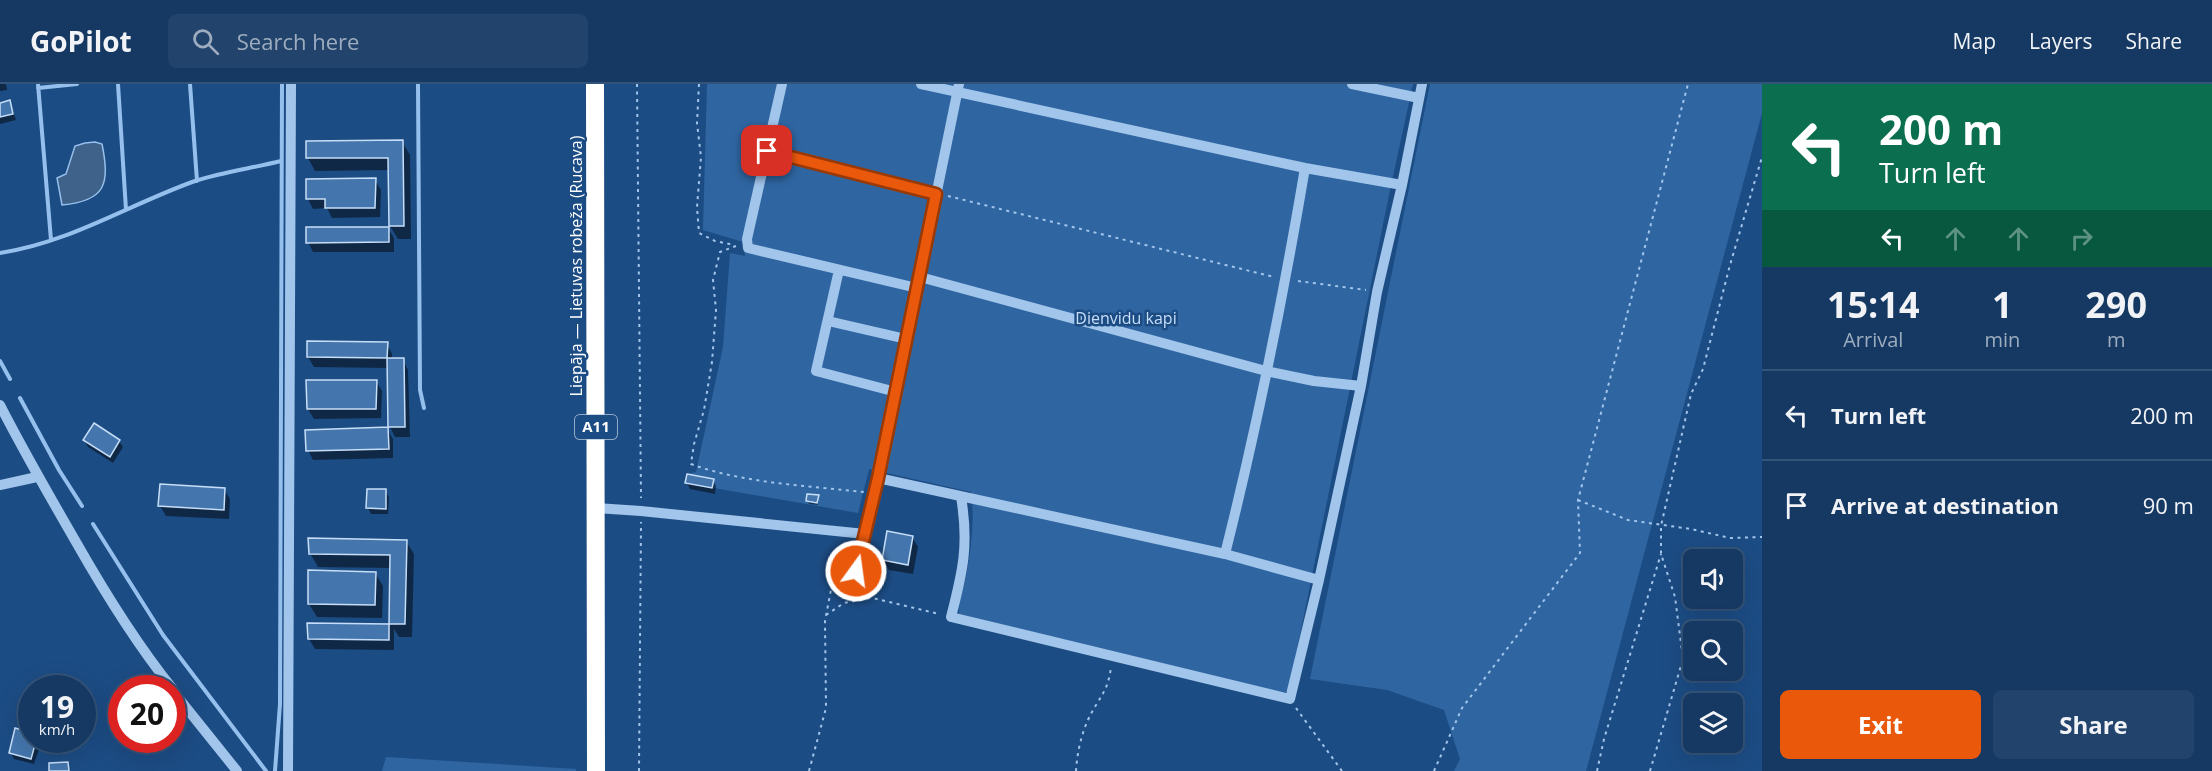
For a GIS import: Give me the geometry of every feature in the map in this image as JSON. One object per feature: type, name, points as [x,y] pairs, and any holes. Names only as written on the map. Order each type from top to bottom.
[{"type":"highway","name":"Liepāja — Lietuvas robeža (Rucava)","points":[[595,84],[596,771]]},
{"type":"street","points":[[288,771],[291,84]]},
{"type":"street","points":[[782,84],[747,239],[748,248],[839,270],[918,283],[1266,371],[1314,381],[1360,386]]},
{"type":"street","points":[[921,84],[958,89],[1305,168],[1402,185]]},
{"type":"street","points":[[1352,84],[1419,98]]},
{"type":"street","points":[[961,497],[966,542],[962,577],[951,617],[1290,699],[1319,580],[1422,84]]},
{"type":"street","points":[[834,569],[856,571],[878,478],[958,89]]},
{"type":"street","points":[[767,151],[936,194]]},
{"type":"street","points":[[1225,554],[1246,471],[1286,279],[1305,168]]},
{"type":"street","points":[[839,270],[816,370],[896,392]]},
{"type":"street","points":[[828,321],[906,339]]},
{"type":"street","points":[[0,405],[37,477],[110,600],[161,675]]},
{"type":"street","points":[[0,485],[37,477]]},
{"type":"street","points":[[878,478],[1225,554],[1319,580]]},
{"type":"street","points":[[596,508],[865,534]]},
{"type":"street","points":[[186,707],[237,771]]},
{"type":"path","points":[[637,84],[641,511],[639,771]]},
{"type":"path","points":[[699,84],[697,123],[701,157],[697,207],[699,233],[716,241],[748,248]]},
{"type":"path","points":[[1434,771],[1462,708],[1580,553],[1578,500],[1688,84]]},
{"type":"path","points":[[1597,771],[1604,739],[1661,554],[1661,526],[1691,394],[1703,369],[1730,265],[1762,157]]},
{"type":"path","points":[[936,194],[1286,279],[1377,292]]},
{"type":"path","points":[[736,246],[720,252],[713,280],[716,310],[712,362],[704,410],[691,464],[706,470],[775,482],[873,494]]},
{"type":"path","points":[[1578,500],[1628,520],[1691,529],[1730,538],[1762,537]]},
{"type":"path","points":[[1650,771],[1683,659],[1675,597],[1661,554]]},
{"type":"path","points":[[809,771],[826,708],[826,615],[834,569]]},
{"type":"path","points":[[831,588],[951,617]]},
{"type":"path","points":[[826,615],[844,603],[873,598]]},
{"type":"path","points":[[1076,771],[1077,756],[1088,720],[1109,685],[1113,657]]},
{"type":"path","points":[[1290,699],[1341,770]]},
{"type":"green space","name":"Dienvidu kapi","points":[[707,84],[1413,84],[1289,689],[1284,693],[959,614],[972,536],[971,492],[869,469],[858,513],[685,483],[687,474],[696,472],[723,347],[730,253],[745,256],[743,242],[703,230]]},
{"type":"green space","points":[[1430,84],[1762,84],[1762,113],[1586,771],[1454,771],[1460,759],[1444,710],[1387,690],[1310,679]]},
{"type":"green space","points":[[386,757],[576,769],[576,771],[382,771]]},
{"type":"shaded area","points":[[95,142],[102,144],[105,170],[102,188],[88,199],[62,205],[57,178],[66,174],[75,146]]},
{"type":"building","points":[[10,100],[13,114],[0,117],[0,103]]},
{"type":"building","points":[[403,140],[404,226],[389,226],[388,158],[306,158],[306,141]]},
{"type":"building","points":[[376,178],[375,208],[325,208],[325,199],[306,199],[306,179]]},
{"type":"building","points":[[306,227],[389,227],[389,242],[306,243]]},
{"type":"building","points":[[307,341],[388,342],[387,358],[307,357]]},
{"type":"building","points":[[387,358],[404,358],[405,427],[388,427]]},
{"type":"building","points":[[306,380],[377,380],[376,409],[307,409]]},
{"type":"building","points":[[94,423],[120,440],[110,457],[83,440]]},
{"type":"building","points":[[388,427],[389,449],[306,451],[305,430]]},
{"type":"building","points":[[687,474],[714,479],[712,488],[685,483]]},
{"type":"building","points":[[160,484],[225,488],[224,510],[158,506]]},
{"type":"building","points":[[367,489],[386,489],[386,509],[366,508]]},
{"type":"building","points":[[807,494],[819,495],[817,503],[806,501]]},
{"type":"building","points":[[887,531],[913,536],[908,565],[882,560]]},
{"type":"building","points":[[308,538],[407,540],[405,624],[389,624],[390,555],[309,554]]},
{"type":"building","points":[[308,570],[376,572],[375,605],[308,604]]},
{"type":"building","points":[[307,623],[389,624],[389,640],[308,639]]},
{"type":"building","points":[[15,728],[18,729],[18,753],[33,753],[31,759],[9,753]]},
{"type":"building","points":[[68,762],[69,771],[49,771],[49,763]]},
{"type":"waterway","points":[[38,84],[51,240]]},
{"type":"waterway","points":[[38,88],[77,84]]},
{"type":"waterway","points":[[118,84],[126,210]]},
{"type":"waterway","points":[[190,84],[197,181]]},
{"type":"waterway","points":[[275,771],[280,704],[282,84]]},
{"type":"waterway","points":[[418,84],[420,390],[424,408]]},
{"type":"waterway","points":[[0,253],[26,248],[75,232],[195,181],[281,161]]},
{"type":"waterway","points":[[0,361],[10,379]]},
{"type":"waterway","points":[[20,398],[59,470],[82,506]]},
{"type":"waterway","points":[[93,524],[163,635],[266,771]]},
{"type":"route","points":[[767,151],[936,194],[878,478],[856,571]]}]
